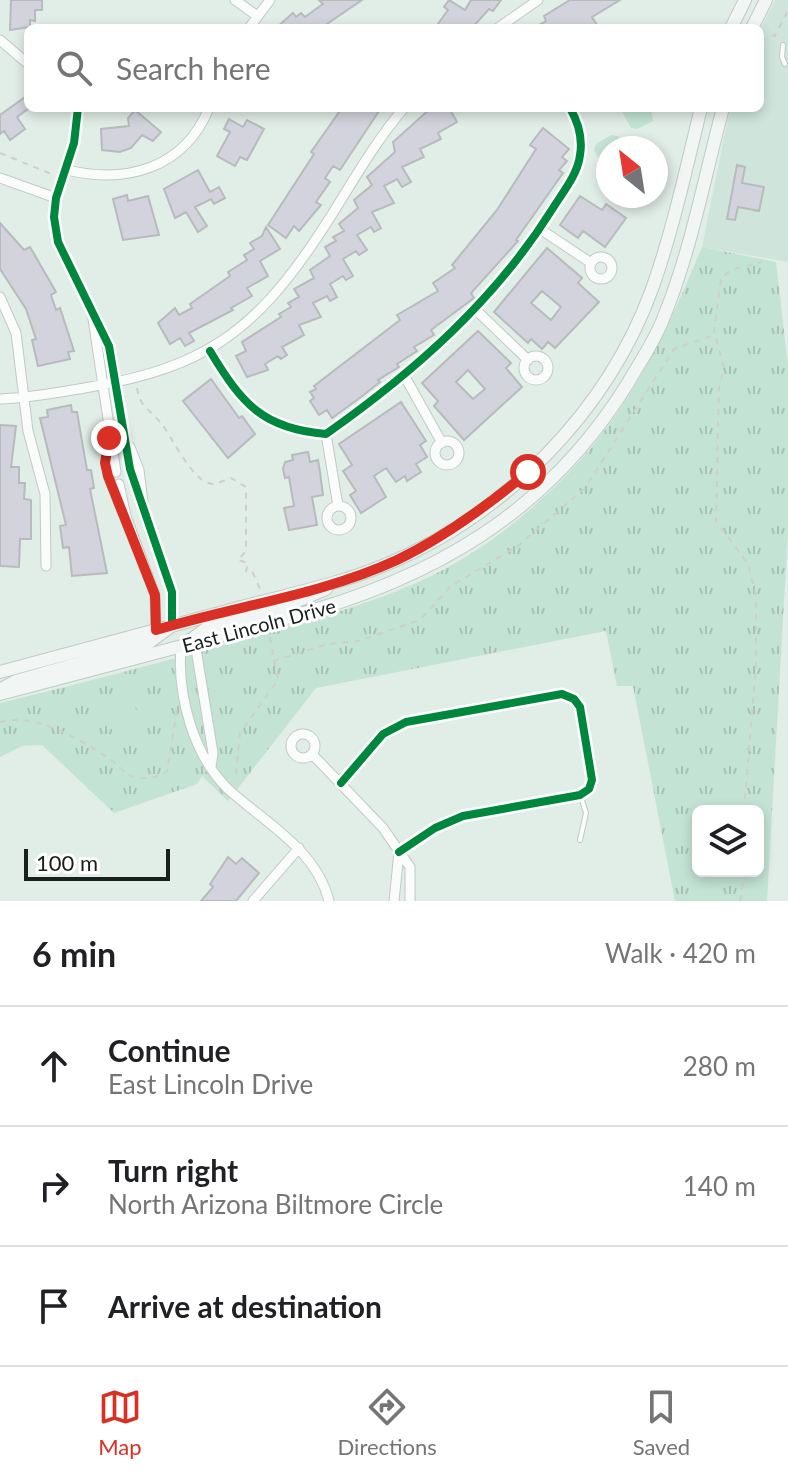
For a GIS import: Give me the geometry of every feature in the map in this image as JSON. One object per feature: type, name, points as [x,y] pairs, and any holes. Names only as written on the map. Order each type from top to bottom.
[{"type":"main road","points":[[733,24],[745,0]]},
{"type":"main road","points":[[754,24],[766,0]]},
{"type":"main road","name":"East Lincoln Drive","points":[[283,607],[313,597],[340,581],[418,550],[491,503],[560,440],[616,366],[652,290],[668,241],[700,112]]},
{"type":"main road","name":"East Lincoln Drive","points":[[283,607],[378,591],[451,556],[503,521],[583,446],[615,404],[662,322],[681,271],[722,112]]},
{"type":"main road","points":[[181,647],[189,638],[207,628],[255,618],[283,607]]},
{"type":"main road","name":"East Lincoln Drive","points":[[0,672],[172,625],[255,618]]},
{"type":"main road","name":"East Lincoln Drive","points":[[0,692],[195,643],[255,618]]},
{"type":"main road","points":[[0,692],[16,681],[147,644],[172,625]]},
{"type":"street","points":[[235,0],[256,15]]},
{"type":"street","points":[[251,24],[270,0]]},
{"type":"street","points":[[504,24],[538,0]]},
{"type":"street","points":[[0,40],[24,61]]},
{"type":"street","points":[[77,112],[67,170],[56,198],[54,217],[58,242],[93,319],[116,472]]},
{"type":"street","points":[[67,170],[90,175],[142,172],[195,135],[207,112]]},
{"type":"street","points":[[0,399],[136,379],[210,351],[278,292],[317,238],[371,149],[401,112]]},
{"type":"street","points":[[210,351],[235,388],[276,426],[326,434],[405,377],[475,309],[540,229],[574,174],[580,157],[579,131],[572,112]]},
{"type":"street","points":[[0,178],[56,198]]},
{"type":"street","points":[[540,229],[591,263]]},
{"type":"street","points":[[0,297],[16,333],[22,398],[45,494],[46,566]]},
{"type":"street","points":[[475,309],[528,360]]},
{"type":"street","points":[[93,319],[105,333],[117,382],[130,469]]},
{"type":"street","points":[[405,377],[442,443]]},
{"type":"street","points":[[326,434],[338,506]]},
{"type":"street","points":[[125,435],[139,470],[143,510]]},
{"type":"street","points":[[109,438],[105,463],[116,501],[126,516]]},
{"type":"street","points":[[133,481],[172,592],[172,625]]},
{"type":"street","points":[[119,484],[126,516],[155,595],[156,630]]},
{"type":"street","points":[[195,643],[213,753],[211,767]]},
{"type":"street","points":[[181,647],[179,672],[202,756],[226,787],[299,848],[323,881],[329,901]]},
{"type":"street","points":[[341,783],[383,734],[406,722],[562,694],[574,699],[580,707],[592,780],[584,792],[463,816],[435,828],[399,852]]},
{"type":"street","points":[[312,754],[383,828],[410,867],[410,901]]},
{"type":"street","points":[[253,901],[299,848]]},
{"type":"street","points":[[394,901],[399,852]]},
{"type":"lane","points":[[783,45],[785,64]]},
{"type":"lane","points":[[580,840],[586,813],[584,792]]},
{"type":"path","points":[[772,35],[775,36],[788,10]]},
{"type":"path","points":[[0,153],[63,180]]},
{"type":"path","points":[[744,805],[756,665],[756,596],[748,564],[715,517],[719,388],[724,368],[714,331],[721,278],[731,270],[762,262]]},
{"type":"path","points":[[136,379],[138,398],[147,412],[161,422],[184,459],[211,484],[231,478],[246,487],[246,551],[238,560],[248,563],[245,569],[258,579],[261,591]]},
{"type":"path","points":[[236,774],[240,733],[278,680],[255,618]]},
{"type":"path","points":[[0,722],[22,720],[77,738],[113,760],[128,775],[150,778],[167,771],[174,717],[185,699]]},
{"type":"path","points":[[740,901],[744,877]]},
{"type":"shaded area","points":[[775,0],[788,0],[788,262],[702,247],[729,112],[764,112],[763,24]]},
{"type":"green space","points":[[622,112],[652,112],[653,121],[637,129],[631,128]]},
{"type":"green space","points":[[702,247],[776,262],[788,366],[788,531],[767,901],[675,901],[633,686],[617,686],[606,631],[316,688],[228,801],[202,776],[197,784],[114,813],[42,745],[22,746],[0,757],[0,703],[202,651],[351,608],[404,588],[454,564],[520,518],[571,470],[620,409],[665,330]]},
{"type":"green space","points":[[131,704],[142,716],[140,732],[124,734],[110,728],[104,719],[109,709]]},
{"type":"building","points":[[11,0],[42,0],[42,10],[35,10],[35,21],[30,20],[30,24],[24,24],[24,28],[10,30]]},
{"type":"building","points":[[319,0],[362,0],[327,24],[281,24],[293,13],[296,17],[301,13],[305,17],[323,4]]},
{"type":"building","points":[[449,0],[465,10],[471,0],[501,0],[493,11],[489,9],[476,24],[438,24],[448,10],[444,7]]},
{"type":"building","points":[[570,0],[620,0],[592,17],[596,24],[541,24],[546,21],[544,16]]},
{"type":"building","points":[[24,98],[24,112],[17,117],[25,129],[10,140],[4,131],[0,134],[0,115]]},
{"type":"building","points":[[137,112],[161,132],[153,141],[142,135],[131,148],[120,152],[102,150],[101,129],[129,126],[128,118]]},
{"type":"building","points":[[339,112],[378,112],[340,170],[333,166],[325,178],[330,182],[316,202],[321,205],[299,231],[294,226],[286,238],[268,225],[314,154],[311,152]]},
{"type":"building","points":[[427,112],[451,112],[457,122],[438,133],[441,139],[420,149],[424,157],[402,167],[411,182],[402,187],[397,179],[384,186],[394,203],[372,212],[381,228],[374,232],[371,227],[357,235],[367,250],[359,255],[356,251],[343,259],[353,276],[346,280],[343,276],[330,284],[337,297],[330,301],[327,296],[313,303],[321,317],[299,325],[304,335],[282,347],[287,355],[281,359],[278,356],[265,364],[268,370],[247,377],[236,356],[246,351],[242,342],[281,317],[279,314],[291,307],[288,303],[299,297],[294,289],[314,278],[310,270],[330,256],[325,247],[336,241],[333,237],[344,231],[339,224],[358,208],[354,200],[372,185],[367,177],[395,152],[393,142]]},
{"type":"building","points":[[229,119],[243,127],[247,120],[264,129],[247,160],[240,157],[235,166],[217,156],[230,132],[224,129]]},
{"type":"building","points":[[543,128],[569,149],[562,157],[567,161],[559,170],[563,173],[518,241],[471,293],[474,298],[431,330],[434,335],[414,347],[417,351],[397,364],[399,367],[378,380],[380,382],[361,397],[332,418],[327,410],[319,415],[310,401],[314,398],[310,392],[316,389],[314,386],[400,320],[397,315],[438,291],[433,283],[455,268],[452,265],[497,210],[536,149],[530,145]]},
{"type":"building","points":[[737,165],[745,167],[742,183],[764,187],[759,211],[738,207],[735,220],[727,219]]},
{"type":"building","points":[[198,170],[210,192],[219,187],[225,198],[214,204],[211,199],[195,207],[207,226],[198,232],[186,212],[175,218],[164,189]]},
{"type":"building","points":[[127,195],[128,201],[148,196],[159,235],[123,240],[113,199]]},
{"type":"building","points":[[580,196],[596,208],[612,208],[626,218],[605,247],[583,231],[578,238],[560,225]]},
{"type":"building","points":[[0,223],[24,250],[30,247],[56,292],[51,295],[56,310],[60,308],[74,351],[68,352],[70,359],[38,366],[32,340],[36,339],[26,309],[0,269]]},
{"type":"building","points":[[266,227],[280,249],[260,261],[268,276],[247,288],[252,296],[231,308],[233,310],[189,333],[194,341],[185,346],[180,338],[170,344],[158,323],[175,308],[179,315],[192,308],[190,304],[230,276],[228,272],[247,260],[244,255],[254,249],[250,243],[262,236]]},
{"type":"building","points":[[547,248],[582,278],[578,283],[599,302],[555,348],[548,342],[542,349],[531,339],[528,343],[494,312]],"holes":[[[542,291],[561,307],[551,320],[531,303]]]},
{"type":"building","points":[[478,331],[511,363],[506,368],[522,387],[464,440],[434,406],[438,401],[422,383]],"holes":[[[468,370],[485,389],[473,399],[456,382]]]},
{"type":"building","points":[[211,379],[239,418],[242,416],[255,434],[228,458],[183,401]]},
{"type":"building","points":[[401,402],[426,441],[420,445],[427,457],[416,464],[421,472],[407,481],[405,476],[396,482],[386,468],[374,476],[386,497],[361,513],[350,495],[356,491],[343,471],[352,465],[339,444]]},
{"type":"building","points":[[71,405],[72,412],[77,412],[87,470],[91,470],[94,488],[90,489],[107,573],[72,576],[69,547],[63,548],[60,526],[66,525],[40,418],[48,417],[47,410]]},
{"type":"building","points":[[0,425],[16,426],[11,467],[19,467],[19,483],[25,483],[24,499],[31,500],[31,539],[20,539],[19,567],[0,566]]},
{"type":"building","points":[[308,452],[310,462],[318,460],[323,495],[312,497],[317,525],[289,530],[284,508],[294,506],[289,477],[285,478],[283,469],[285,462],[293,460],[292,455]]},
{"type":"building","points":[[228,857],[236,864],[242,858],[259,873],[236,901],[201,901],[213,887],[210,884]]},
{"type":"cycle path","points":[[78,112],[74,143],[56,198],[54,217],[58,242],[109,346],[130,469],[172,592],[172,625]]},
{"type":"cycle path","points":[[210,351],[233,386],[256,410],[286,426],[326,434],[390,386],[451,333],[530,242],[570,183],[579,162],[580,136],[572,112]]},
{"type":"cycle path","points":[[341,783],[383,734],[406,722],[562,694],[574,699],[580,707],[592,780],[589,789],[580,795],[463,816],[435,828],[399,852]]},
{"type":"route","points":[[109,438],[105,463],[108,476],[155,595],[156,630],[340,581],[386,564],[418,550],[469,519],[528,472]]}]
